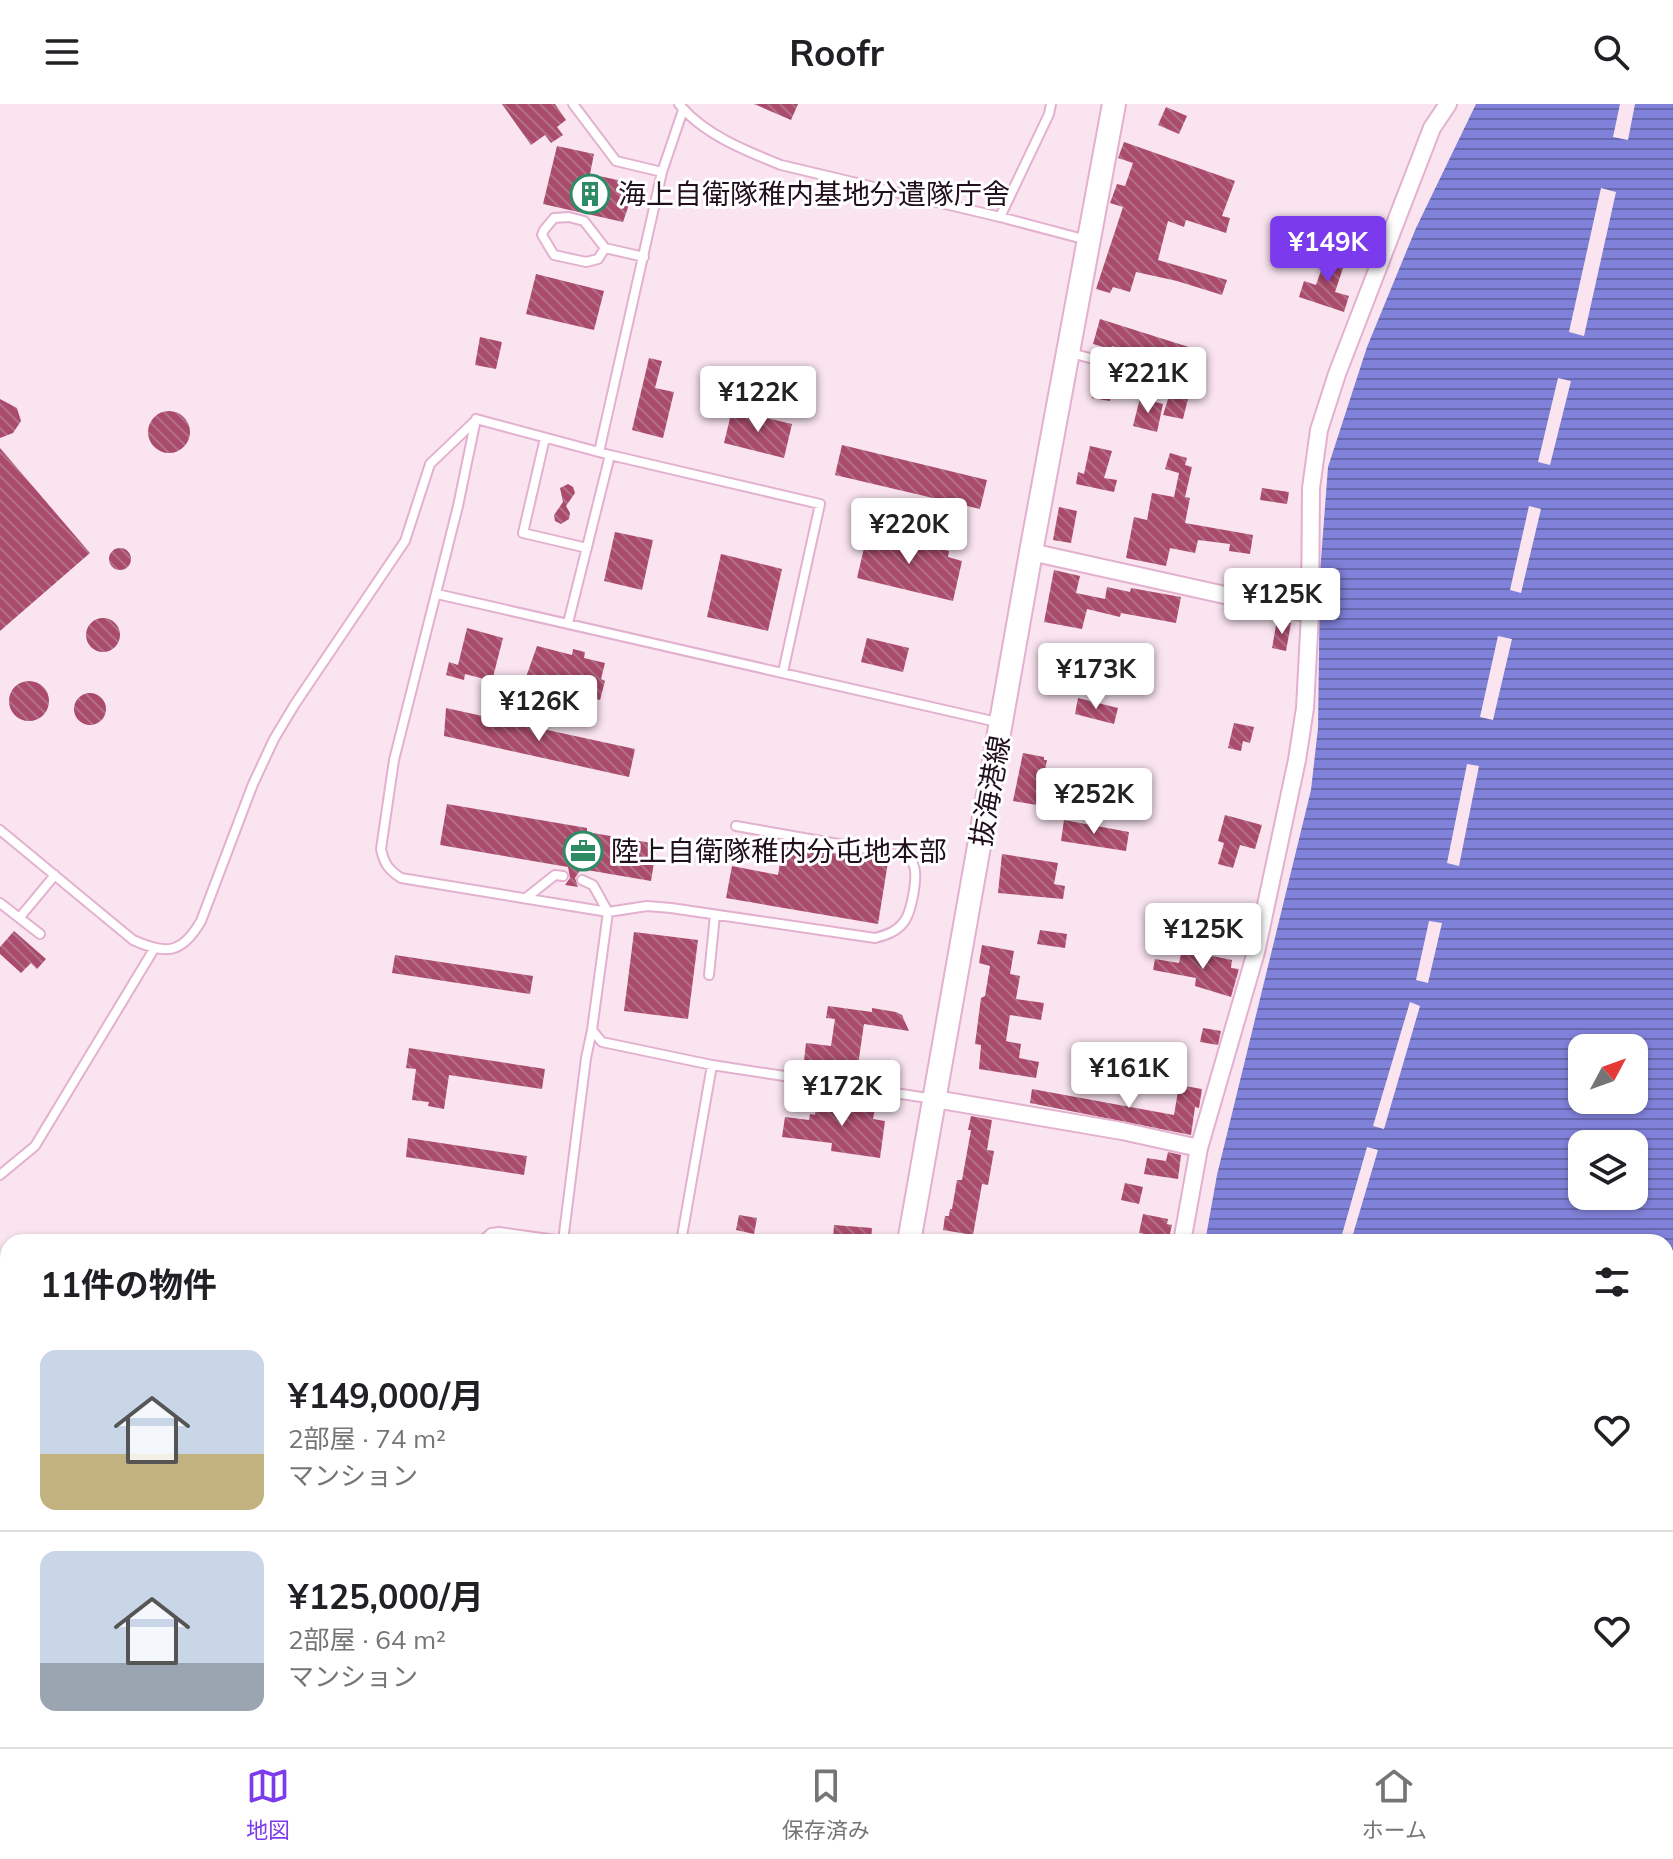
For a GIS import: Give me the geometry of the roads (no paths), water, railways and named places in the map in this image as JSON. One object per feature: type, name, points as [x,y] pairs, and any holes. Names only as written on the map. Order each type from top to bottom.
[{"type":"main road","name":"抜海港線","points":[[910,1234],[1114,104]]},
{"type":"street","points":[[1183,1234],[1199,1148],[1256,952],[1297,760],[1305,708],[1310,614],[1311,488],[1319,430],[1337,374],[1432,128],[1448,104]]},
{"type":"street","points":[[1031,552],[1310,614]]},
{"type":"street","points":[[935,1099],[1122,1131],[1199,1148]]},
{"type":"lane","points":[[573,104],[616,161],[662,172]]},
{"type":"lane","points":[[1000,217],[1051,104]]},
{"type":"lane","points":[[599,452],[662,172],[681,107],[706,128],[749,153],[781,165],[1089,241]]},
{"type":"lane","points":[[605,248],[592,262],[554,255],[543,241],[544,230],[554,218],[560,216],[584,221],[605,248],[644,257]]},
{"type":"lane","points":[[1068,352],[1167,379]]},
{"type":"lane","points":[[476,419],[610,455],[820,504],[783,672]]},
{"type":"lane","points":[[476,419],[437,594],[394,760],[381,849],[390,871],[401,878],[608,912],[647,906],[875,938],[891,933],[909,916],[916,874],[912,862],[901,855],[736,826]]},
{"type":"lane","points":[[0,830],[133,940],[154,949],[172,949],[190,940],[201,921],[253,784],[274,739],[405,541],[430,464],[476,419]]},
{"type":"lane","points":[[545,438],[523,533],[587,548]]},
{"type":"lane","points":[[568,623],[610,455]]},
{"type":"lane","points":[[437,594],[1002,723]]},
{"type":"lane","points":[[20,917],[55,875]]},
{"type":"lane","points":[[526,898],[555,875],[563,876]]},
{"type":"lane","points":[[564,1234],[608,912],[593,885],[582,880]]},
{"type":"lane","points":[[0,903],[40,934]]},
{"type":"lane","points":[[709,975],[715,915]]},
{"type":"lane","points":[[0,1175],[35,1146],[154,949]]},
{"type":"lane","points":[[592,1030],[602,1042],[615,1046],[712,1065],[935,1099]]},
{"type":"lane","points":[[682,1234],[712,1065]]},
{"type":"lane","points":[[490,1234],[513,1234]]},
{"type":"place","name":"海上自衛隊稚内基地分遣隊庁舎","points":[[590,194]]},
{"type":"place","name":"陸上自衛隊稚内分屯地本部","points":[[583,851]]}]
